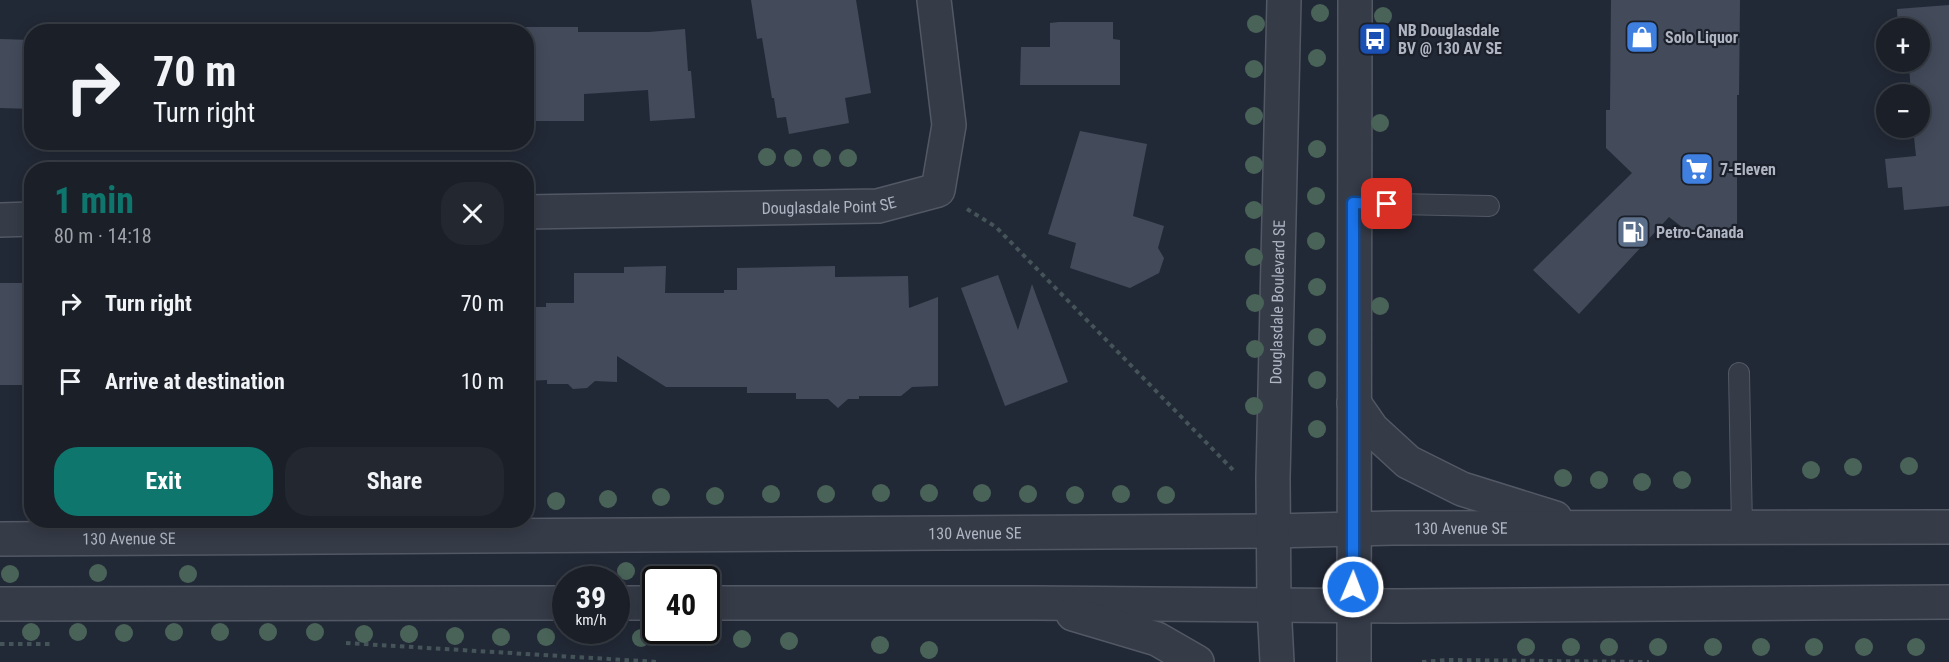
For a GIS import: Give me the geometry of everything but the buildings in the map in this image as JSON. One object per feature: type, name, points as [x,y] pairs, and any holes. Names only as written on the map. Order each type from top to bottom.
[{"type":"street","points":[[934,0],[949,125],[938,190]]},
{"type":"street","name":"Douglasdale Boulevard SE","points":[[1277,662],[1273,531],[1284,0]]},
{"type":"street","points":[[1354,0],[1354,662]]},
{"type":"street","name":"Douglasdale Point SE","points":[[534,212],[878,206],[938,190]]},
{"type":"street","points":[[0,220],[24,219]]},
{"type":"street","points":[[1354,403],[1372,429],[1408,462],[1462,489],[1586,528]]},
{"type":"street","name":"130 Avenue SE","points":[[0,539],[1949,527]]},
{"type":"street","points":[[720,603],[1353,606],[1949,602]]},
{"type":"street","points":[[0,604],[552,603]]},
{"type":"street","points":[[1034,603],[1157,639],[1197,662]]},
{"type":"lane","points":[[1353,203],[1489,206]]},
{"type":"lane","points":[[1739,373],[1742,528]]},
{"type":"path","points":[[938,190],[996,227],[1238,475]]},
{"type":"path","points":[[335,642],[658,662]]},
{"type":"path","points":[[0,644],[56,644]]},
{"type":"path","points":[[1422,662],[1446,660],[1649,662]]},
{"type":"place","name":"Solo Liquor","points":[[1642,37]]},
{"type":"place","name":"NB Douglasdale BV @ 130 AV SE","points":[[1375,39]]},
{"type":"place","name":"7-Eleven","points":[[1697,169]]},
{"type":"place","name":"Petro-Canada","points":[[1633,232]]},
{"type":"route","points":[[1353,587],[1353,203],[1387,204]]}]
